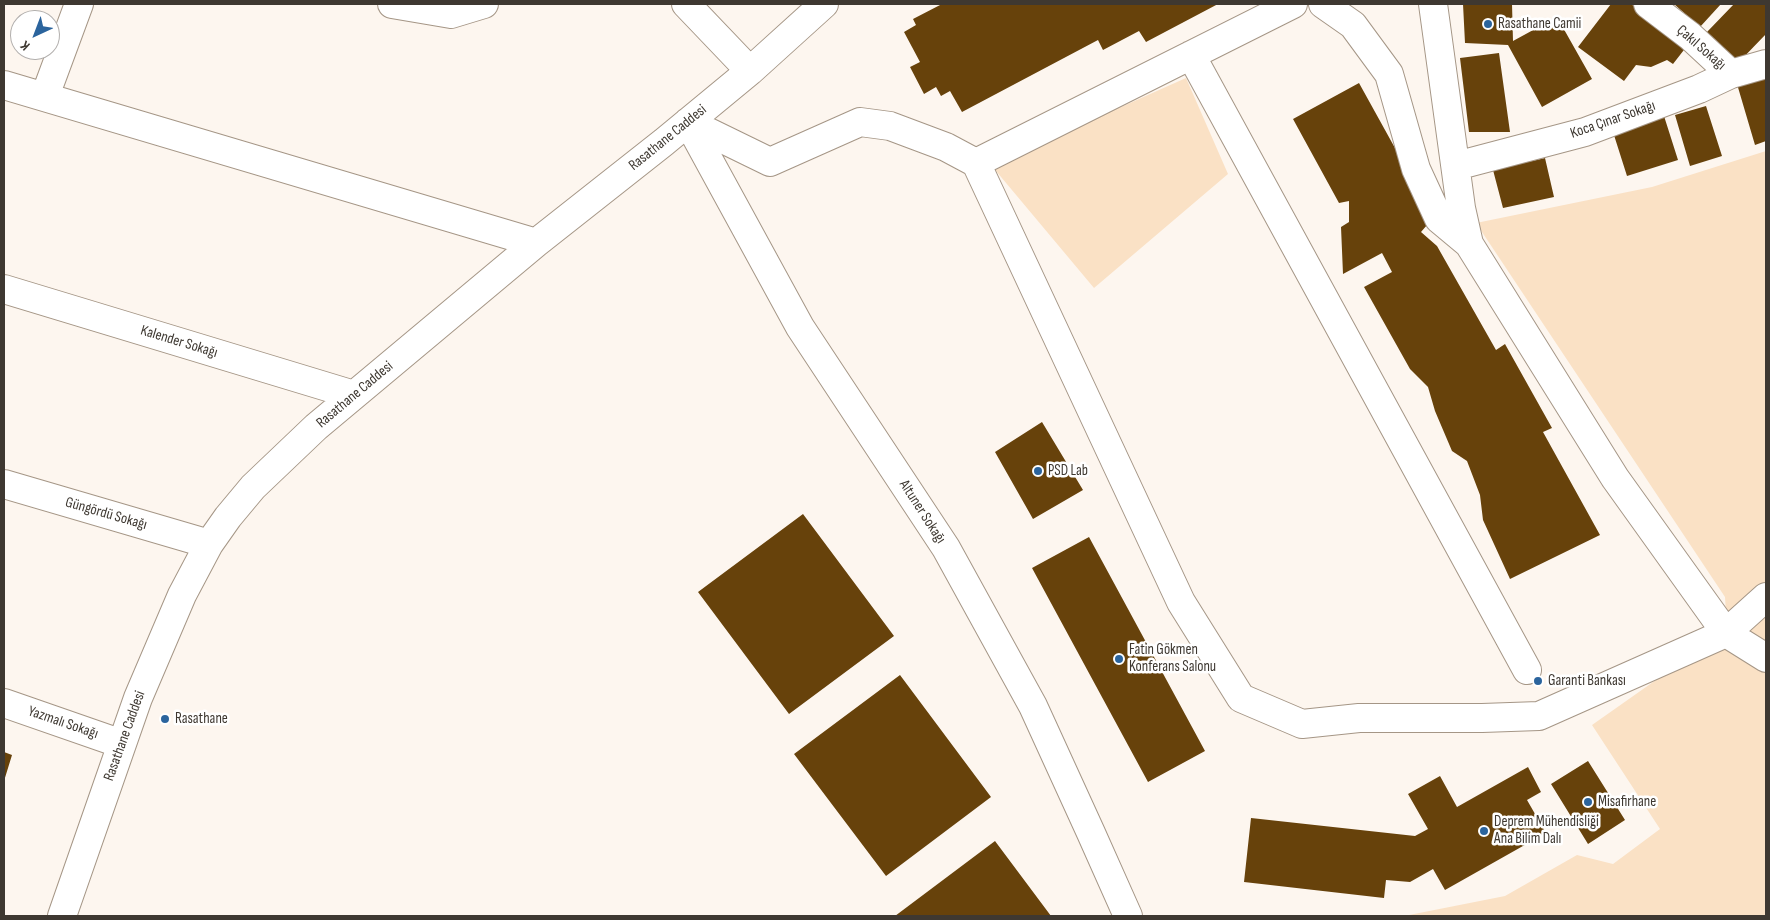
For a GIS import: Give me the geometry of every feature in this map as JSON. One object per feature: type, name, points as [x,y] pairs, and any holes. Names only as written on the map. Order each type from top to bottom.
[{"type":"street","points":[[45,96],[79,4]]},
{"type":"street","points":[[392,4],[451,14],[484,4]]},
{"type":"street","points":[[686,4],[750,71]]},
{"type":"street","name":"Rasathane Caddesi","points":[[62,916],[138,698],[182,595],[209,544],[228,516],[253,487],[302,440],[354,395],[536,244],[750,71],[824,4]]},
{"type":"street","points":[[976,163],[1292,4]]},
{"type":"street","points":[[1323,4],[1353,26],[1389,74],[1416,169],[1439,219],[1468,244],[1614,478],[1726,633],[1766,658]]},
{"type":"street","points":[[1433,4],[1461,208],[1468,244]]},
{"type":"street","name":"Çakıl Sokağı","points":[[1648,4],[1690,36],[1731,74]]},
{"type":"street","points":[[1191,55],[1527,670]]},
{"type":"street","name":"Koca Çınar Sokağı","points":[[1456,166],[1585,132],[1700,89],[1731,74],[1766,64]]},
{"type":"street","points":[[4,85],[536,244]]},
{"type":"street","points":[[688,122],[770,162],[860,122],[890,126],[946,147],[976,163],[1181,602],[1241,698],[1302,724],[1359,718],[1540,716],[1726,633],[1766,597]]},
{"type":"street","name":"Altuner Sokağı","points":[[688,122],[800,327],[946,548],[1033,706],[1128,916]]},
{"type":"street","name":"Kalender Sokağı","points":[[4,289],[354,395]]},
{"type":"street","name":"Güngördü Sokağı","points":[[4,484],[209,544]]},
{"type":"street","name":"Yazmalı Sokağı","points":[[4,703],[122,744]]},
{"type":"shaded area","points":[[1186,78],[1228,174],[1094,288],[991,165]]},
{"type":"shaded area","points":[[1766,151],[1766,916],[1404,916],[1505,896],[1577,855],[1613,864],[1660,829],[1592,725],[1727,630],[1725,597],[1476,223],[1652,187]]},
{"type":"building","points":[[942,4],[1218,4],[1146,42],[1139,31],[1103,50],[1098,40],[962,112],[950,91],[941,96],[936,87],[924,94],[910,67],[920,62],[904,32],[916,25],[913,19]]},
{"type":"building","points":[[1463,4],[1512,4],[1513,41],[1557,17],[1592,79],[1542,107],[1508,45],[1465,43]]},
{"type":"building","points":[[1611,4],[1631,4],[1687,46],[1673,64],[1667,60],[1651,67],[1636,65],[1624,81],[1578,47]]},
{"type":"building","points":[[1674,4],[1721,4],[1700,27]]},
{"type":"building","points":[[1734,4],[1766,4],[1766,34],[1739,62],[1707,32]]},
{"type":"building","points":[[1499,53],[1510,132],[1469,132],[1460,58]]},
{"type":"building","points":[[1766,76],[1766,141],[1755,145],[1737,84]]},
{"type":"building","points":[[1359,83],[1416,186],[1427,225],[1421,232],[1437,246],[1496,350],[1505,344],[1552,428],[1543,432],[1600,535],[1510,579],[1483,520],[1480,495],[1467,461],[1452,451],[1435,411],[1428,387],[1410,369],[1364,287],[1392,272],[1382,253],[1343,274],[1341,227],[1349,222],[1349,201],[1339,203],[1293,119]]},
{"type":"building","points":[[1706,106],[1722,156],[1690,166],[1675,115]]},
{"type":"building","points":[[1664,116],[1678,160],[1627,176],[1613,132]]},
{"type":"building","points":[[1545,158],[1554,197],[1503,208],[1493,170]]},
{"type":"building","name":"PSD Lab","points":[[1042,422],[1083,490],[1033,519],[995,452]]},
{"type":"building","points":[[803,514],[894,636],[789,714],[698,592]]},
{"type":"building","name":"Fatin Gökmen Konferans Salonu","points":[[1089,537],[1205,751],[1148,782],[1032,568]]},
{"type":"building","points":[[900,675],[991,797],[886,876],[794,754]]},
{"type":"building","points":[[4,752],[12,755],[4,781]]},
{"type":"building","name":"Misafirhane","points":[[1588,761],[1625,820],[1588,844],[1551,784]]},
{"type":"building","name":"Deprem Mühendisliği Ana Bilim Dalı","points":[[1528,767],[1541,792],[1527,800],[1546,833],[1445,890],[1433,869],[1410,882],[1386,880],[1384,898],[1244,882],[1251,818],[1415,836],[1428,829],[1408,794],[1440,776],[1457,807]]},
{"type":"building","points":[[995,841],[1051,916],[895,916]]},
{"type":"place","name":"Rasathane Camii","points":[[1488,24]]},
{"type":"place","name":"PSD Lab","points":[[1038,471]]},
{"type":"place","name":"Fatin Gökmen Konferans Salonu","points":[[1119,659]]},
{"type":"place","name":"Garanti Bankası","points":[[1538,681]]},
{"type":"place","name":"Rasathane","points":[[165,719]]},
{"type":"place","name":"Misafirhane","points":[[1588,802]]},
{"type":"place","name":"Deprem Mühendisliği Ana Bilim Dalı","points":[[1484,831]]}]
